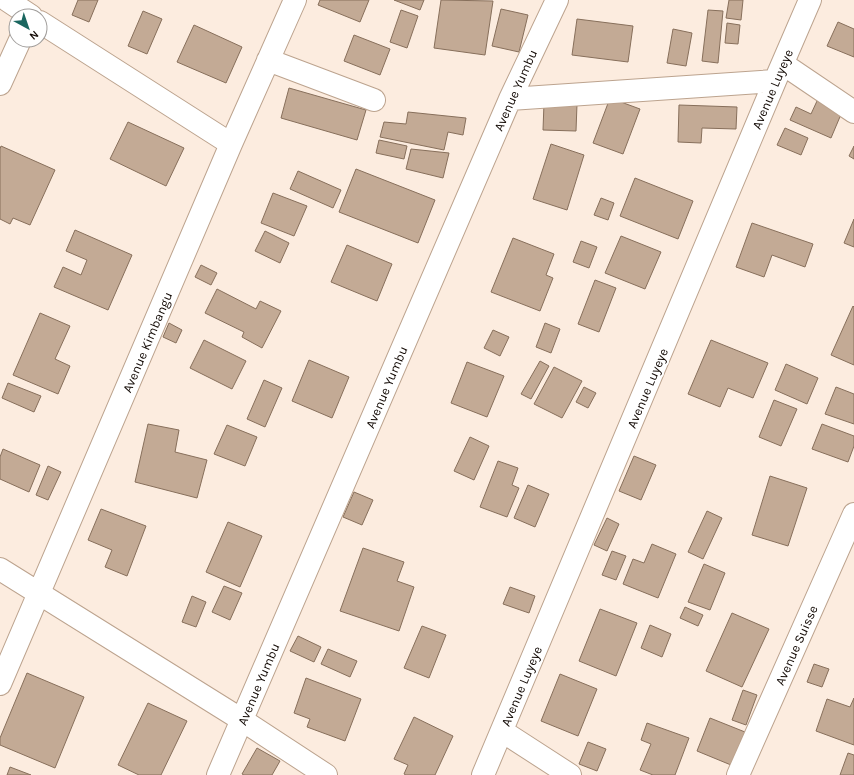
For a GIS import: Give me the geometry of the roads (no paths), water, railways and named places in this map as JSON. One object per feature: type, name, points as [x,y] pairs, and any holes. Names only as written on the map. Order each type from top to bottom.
[{"type":"street","points":[[7,0],[19,8]]},
{"type":"street","name":"Avenue Kimbangu","points":[[0,684],[231,144],[295,0]]},
{"type":"street","name":"Avenue Yumbu","points":[[218,775],[510,99],[556,0]]},
{"type":"street","name":"Avenue Luyeye","points":[[483,775],[810,0]]},
{"type":"street","points":[[48,27],[231,144]]},
{"type":"street","points":[[0,84],[16,48]]},
{"type":"street","points":[[268,60],[374,100]]},
{"type":"street","points":[[510,99],[779,72],[854,112]]},
{"type":"street","name":"Avenue Suisse","points":[[738,775],[854,514]]},
{"type":"street","points":[[0,569],[242,720],[326,775]]},
{"type":"street","points":[[502,731],[570,775]]}]
